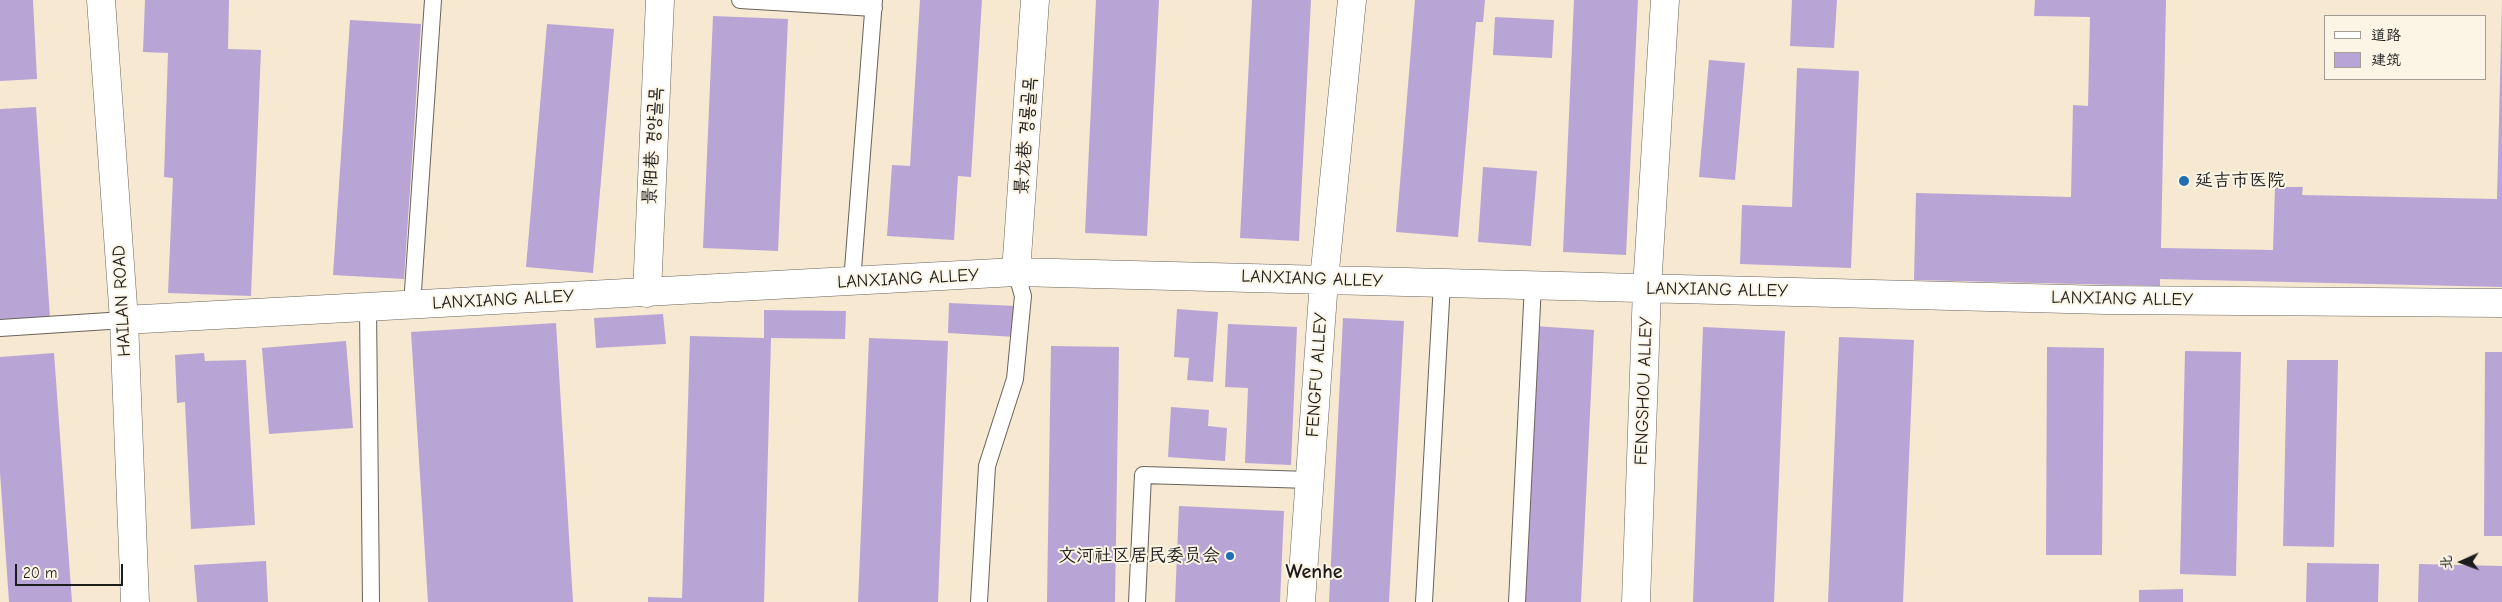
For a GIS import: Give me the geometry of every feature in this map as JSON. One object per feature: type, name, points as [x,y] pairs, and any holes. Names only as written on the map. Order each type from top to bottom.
[{"type":"street","name":"HAILAN ROAD","points":[[101,0],[124,320],[135,602]]},
{"type":"street","name":"景阳巷 경양골목","points":[[646,292],[660,0]]},
{"type":"street","name":"景龙巷 경룡골목","points":[[1016,272],[1035,0]]},
{"type":"street","name":"FENGFU ALLEY","points":[[1301,602],[1324,280],[1352,0]]},
{"type":"street","name":"FENGSHOU ALLEY","points":[[1636,602],[1647,288],[1665,0]]},
{"type":"street","name":"LANXIANG ALLEY","points":[[124,320],[1016,272],[2106,300],[2502,303]]},
{"type":"lane","points":[[412,305],[433,0]]},
{"type":"lane","points":[[740,0],[874,4],[852,282]]},
{"type":"lane","points":[[979,602],[987,466],[1015,379],[1023,296],[1016,272]]},
{"type":"lane","points":[[1424,602],[1442,283]]},
{"type":"lane","points":[[1517,602],[1533,285]]},
{"type":"lane","points":[[368,307],[371,602]]},
{"type":"lane","points":[[0,328],[124,320]]},
{"type":"lane","points":[[1137,602],[1143,475],[1310,480]]},
{"type":"building","points":[[0,0],[33,0],[37,79],[0,81]]},
{"type":"building","points":[[145,0],[229,0],[228,49],[261,50],[251,296],[168,293],[173,178],[164,177],[168,53],[143,52]]},
{"type":"building","points":[[920,0],[982,0],[971,177],[958,176],[954,240],[887,236],[892,165],[910,166]]},
{"type":"building","points":[[1096,0],[1159,0],[1147,236],[1085,233]]},
{"type":"building","points":[[1252,0],[1311,0],[1299,241],[1240,238]]},
{"type":"building","points":[[1415,0],[1485,0],[1483,22],[1476,22],[1458,237],[1396,232]]},
{"type":"building","points":[[1574,0],[1638,0],[1626,255],[1563,252]]},
{"type":"building","points":[[1792,0],[1837,0],[1834,48],[1790,46]]},
{"type":"building","points":[[2035,0],[2166,0],[2161,248],[2273,250],[2275,187],[2303,187],[2302,195],[2497,199],[2502,0],[2502,287],[2160,279],[2160,286],[1914,280],[1916,193],[2071,197],[2073,105],[2088,106],[2090,17],[2034,16]]},
{"type":"building","points":[[713,16],[788,19],[778,251],[703,248]]},
{"type":"building","points":[[1495,17],[1554,20],[1552,58],[1493,55]]},
{"type":"building","points":[[350,20],[421,24],[404,279],[333,275]]},
{"type":"building","points":[[547,24],[614,29],[593,273],[526,267]]},
{"type":"building","points":[[1709,60],[1745,63],[1735,180],[1699,177]]},
{"type":"building","points":[[1797,68],[1859,71],[1851,268],[1740,264],[1742,205],[1792,207]]},
{"type":"building","points":[[36,107],[50,318],[0,321],[0,109]]},
{"type":"building","points":[[1483,167],[1537,171],[1531,246],[1478,242]]},
{"type":"building","points":[[949,303],[1017,306],[1016,337],[948,333]]},
{"type":"building","points":[[1177,309],[1218,312],[1213,382],[1187,380],[1189,358],[1174,357]]},
{"type":"building","points":[[764,310],[846,311],[845,339],[771,338],[764,602],[648,602],[648,597],[682,598],[690,336],[764,338]]},
{"type":"building","points":[[663,314],[666,344],[596,348],[594,318]]},
{"type":"building","points":[[1343,318],[1404,321],[1389,602],[1329,602]]},
{"type":"building","points":[[556,323],[573,602],[428,602],[411,332]]},
{"type":"building","points":[[1228,324],[1297,327],[1291,465],[1245,463],[1248,388],[1225,387]]},
{"type":"building","points":[[1534,326],[1594,330],[1581,602],[1520,602]]},
{"type":"building","points":[[1703,327],[1785,331],[1774,602],[1693,602]]},
{"type":"building","points":[[1839,337],[1914,340],[1903,602],[1828,602]]},
{"type":"building","points":[[869,338],[948,341],[938,602],[858,602]]},
{"type":"building","points":[[346,341],[353,428],[269,434],[262,348]]},
{"type":"building","points":[[1051,346],[1119,347],[1115,602],[1047,602]]},
{"type":"building","points":[[2047,347],[2104,348],[2102,555],[2046,555]]},
{"type":"building","points":[[2185,351],[2241,352],[2236,576],[2180,574]]},
{"type":"building","points":[[2485,352],[2502,352],[2502,536],[2484,536]]},
{"type":"building","points":[[54,353],[72,602],[9,602],[0,472],[0,357]]},
{"type":"building","points":[[204,353],[205,361],[246,360],[255,525],[191,529],[185,402],[177,403],[175,355]]},
{"type":"building","points":[[2287,360],[2338,360],[2334,547],[2283,546]]},
{"type":"building","points":[[1171,407],[1209,410],[1208,426],[1227,428],[1225,461],[1168,457]]},
{"type":"building","name":"文河社区居民委员会","points":[[1179,506],[1284,511],[1280,602],[1175,602]]},
{"type":"building","points":[[266,561],[268,602],[197,602],[194,565]]},
{"type":"building","points":[[2307,563],[2379,564],[2378,602],[2306,602]]},
{"type":"building","points":[[2419,564],[2502,566],[2502,602],[2418,602]]},
{"type":"building","points":[[2183,589],[2183,602],[2139,602],[2139,590]]},
{"type":"place","name":"延吉市医院","points":[[2184,181]]},
{"type":"place","name":"文河社区居民委员会","points":[[1230,556]]},
{"type":"district","name":"Wenhe","points":[[1314,572]]}]
